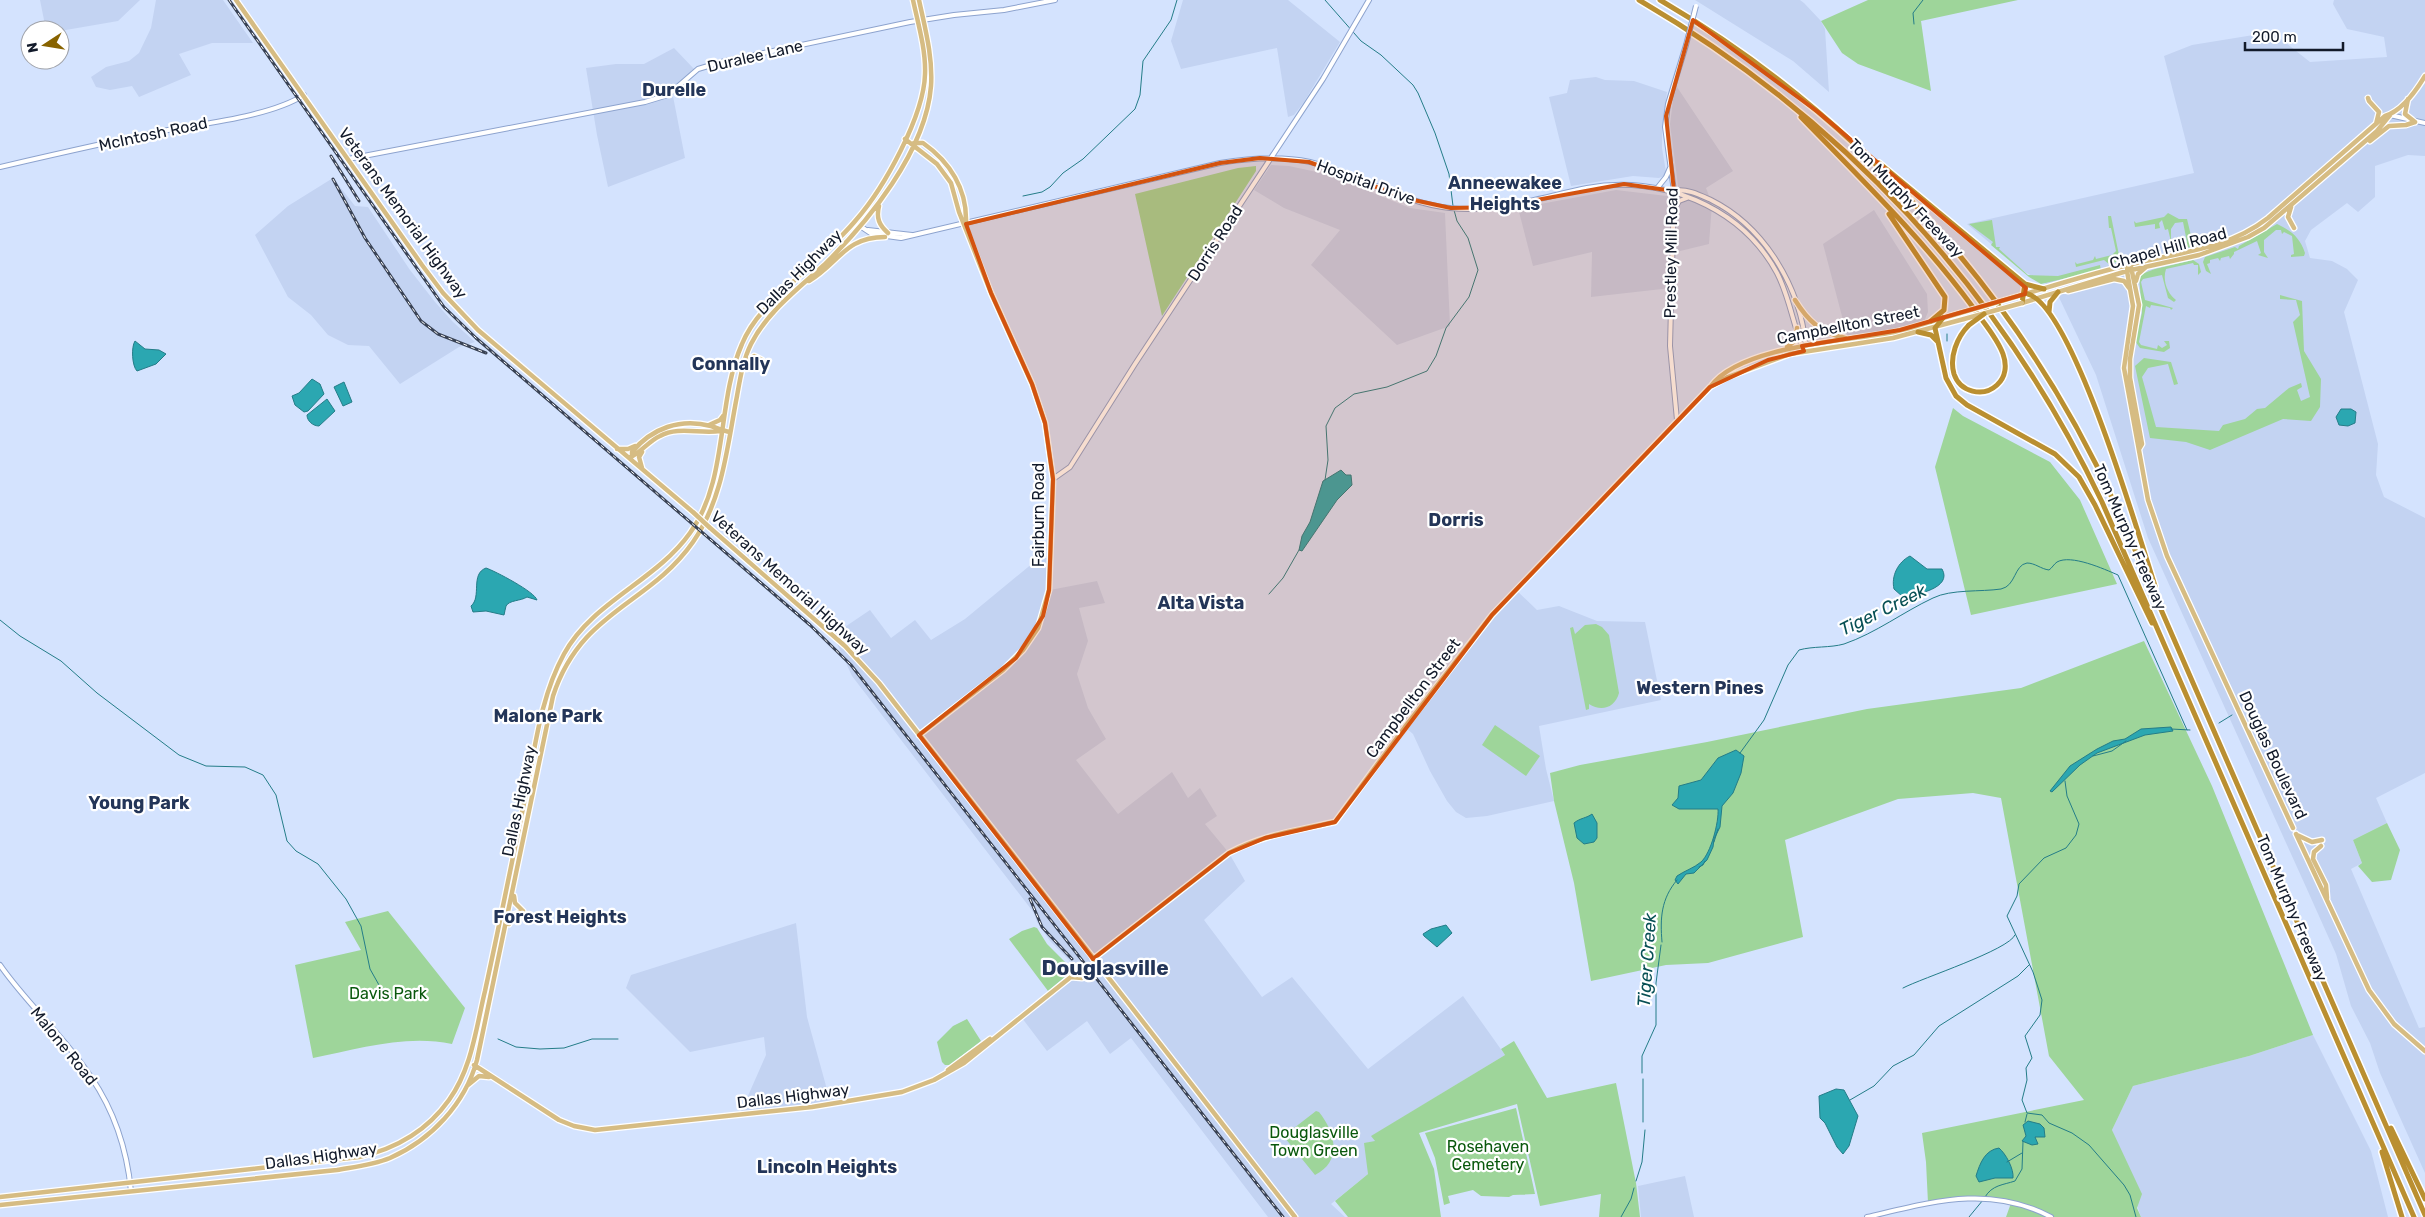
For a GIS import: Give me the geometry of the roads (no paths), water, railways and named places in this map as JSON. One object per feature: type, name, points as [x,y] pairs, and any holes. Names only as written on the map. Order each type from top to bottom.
[{"type":"highway","name":"Tom Murphy Freeway","points":[[1639,0],[1717,49],[1786,100],[1843,149],[1898,203],[1962,276],[2009,339],[2056,414],[2092,481],[2414,1217]]},
{"type":"highway","name":"Tom Murphy Freeway","points":[[1660,0],[1762,67],[1818,112],[1868,156],[1953,248],[1992,296],[2032,354],[2094,459],[2164,615],[2425,1215]]},
{"type":"highway","points":[[1786,100],[1945,272],[1999,345],[2005,364],[2004,375],[1997,386],[1984,392],[1976,392],[1964,388],[1954,373],[1952,363],[1955,348],[1969,325],[1984,314]]},
{"type":"highway","points":[[1868,156],[1896,176],[2025,284],[2044,289]]},
{"type":"highway","points":[[1882,203],[1945,297],[1944,310],[1930,321]]},
{"type":"highway","points":[[2022,303],[2026,294],[2025,284]]},
{"type":"highway","points":[[2050,315],[2050,304],[2061,291]]},
{"type":"highway","points":[[2026,294],[2038,298],[2050,315],[2072,354],[2095,407],[2164,615]]},
{"type":"highway","points":[[1943,318],[1935,328],[1946,378],[1960,399],[2055,454],[2079,477],[2095,505],[2182,684]]},
{"type":"highway","points":[[1918,332],[1931,335],[1938,342]]},
{"type":"highway","points":[[2358,1060],[2425,1199]]},
{"type":"highway","points":[[2373,1125],[2402,1217]]},
{"type":"main road","name":"Veterans Memorial Highway","points":[[236,0],[434,282],[456,308],[499,349],[617,449],[631,457],[644,471],[845,646],[879,683],[1295,1217]]},
{"type":"main road","points":[[906,139],[918,109],[926,73],[913,0]]},
{"type":"main road","points":[[914,143],[923,121],[931,87],[930,51],[919,0]]},
{"type":"main road","name":"Chapel Hill Road","points":[[2000,309],[2130,270],[2199,255],[2236,243],[2264,228],[2363,143],[2408,99],[2425,76]]},
{"type":"main road","points":[[2368,98],[2379,112],[2375,125]]},
{"type":"main road","points":[[2363,143],[2370,141],[2389,126],[2406,126],[2415,122],[2405,114],[2408,99]]},
{"type":"main road","name":"Chapel Hill Road","points":[[1998,302],[2128,264],[2207,248],[2248,232],[2274,213],[2375,125],[2390,115]]},
{"type":"main road","name":"Fairburn Road","points":[[906,139],[914,143],[923,143],[944,160],[954,173],[966,209],[966,224]]},
{"type":"main road","name":"Dallas Highway","points":[[0,1196],[347,1159],[382,1150],[404,1141],[431,1120],[449,1100],[468,1061],[504,904],[542,710],[553,676],[569,645],[583,628],[668,559],[693,529],[708,497],[724,414],[742,342],[756,319],[854,222],[879,188],[906,139]]},
{"type":"main road","name":"Fairburn Road","points":[[914,143],[919,150],[946,174],[990,291],[1032,384],[1045,423],[1053,479],[1049,590],[1038,628],[1023,650],[1003,670],[919,735]]},
{"type":"main road","name":"Dallas Highway","points":[[0,1205],[337,1170],[388,1159],[414,1145],[436,1128],[465,1088],[475,1066],[504,937],[553,696],[561,674],[572,655],[588,635],[608,616],[674,564],[694,540],[709,515],[717,494],[743,366],[750,347],[760,329],[772,314],[863,229],[914,143]]},
{"type":"main road","points":[[800,287],[817,276],[853,243],[886,235],[877,218],[880,202]]},
{"type":"main road","points":[[2292,204],[2288,217],[2294,228]]},
{"type":"main road","name":"Douglas Boulevard","points":[[2128,264],[2136,284],[2139,305],[2129,362],[2131,385],[2142,444],[2139,449]]},
{"type":"main road","points":[[2136,284],[2138,274],[2147,266]]},
{"type":"main road","name":"Douglas Boulevard","points":[[2130,270],[2133,305],[2124,362],[2127,394],[2148,500],[2163,547],[2294,828]]},
{"type":"main road","points":[[2061,291],[2072,291],[2119,279],[2128,286],[2133,305]]},
{"type":"main road","points":[[1795,300],[1805,317],[1822,330],[1845,338],[1859,337]]},
{"type":"main road","name":"Campbellton Street","points":[[1093,959],[1229,853],[1246,844],[1265,838],[1335,822],[1492,615],[1715,380],[1727,372],[1783,350],[1873,335],[1998,302]]},
{"type":"main road","name":"Campbellton Street","points":[[1710,387],[1768,360],[1804,351],[1893,338],[2000,309]]},
{"type":"main road","points":[[1783,350],[1796,340],[1797,328]]},
{"type":"main road","points":[[1860,343],[1873,335]]},
{"type":"main road","points":[[743,366],[752,356],[762,360]]},
{"type":"main road","points":[[2124,362],[2131,385]]},
{"type":"main road","points":[[708,426],[720,420],[724,414]]},
{"type":"main road","points":[[617,449],[628,449],[667,426],[688,424],[708,426],[730,432]]},
{"type":"main road","points":[[631,457],[637,455],[660,436],[669,432],[721,430]]},
{"type":"main road","points":[[631,457],[632,452],[640,442]]},
{"type":"main road","points":[[644,471],[639,456],[645,447]]},
{"type":"main road","points":[[2296,834],[2312,842],[2322,840]]},
{"type":"main road","name":"Douglas Boulevard","points":[[2296,834],[2362,977],[2377,1002],[2405,1035],[2425,1051]]},
{"type":"main road","points":[[2321,846],[2314,852],[2313,859],[2326,885],[2327,902]]},
{"type":"main road","points":[[504,937],[512,916],[523,911],[515,903],[513,892]]},
{"type":"main road","name":"Dallas Highway","points":[[468,1061],[569,1124],[601,1131],[875,1098],[902,1092],[923,1084],[964,1064],[1077,972]]},
{"type":"main road","points":[[1069,978],[1082,978]]},
{"type":"main road","points":[[465,1088],[479,1076],[494,1078]]},
{"type":"street","name":"Duralee Lane","points":[[348,159],[645,102],[668,95],[689,75],[710,64],[917,21],[1004,10],[1055,0]]},
{"type":"street","name":"Dorris Road","points":[[1053,479],[1070,467],[1135,364],[1323,79],[1370,0]]},
{"type":"street","name":"Prestley Mill Road","points":[[1677,420],[1670,346],[1674,191],[1665,132],[1666,116],[1698,0]]},
{"type":"street","name":"McIntosh Road","points":[[0,167],[136,136],[235,117],[287,104],[304,95]]},
{"type":"street","points":[[2390,115],[2425,123]]},
{"type":"street","name":"Hospital Drive","points":[[854,222],[872,234],[901,238],[1220,163],[1271,158],[1316,164],[1409,199],[1451,208],[1498,207],[1589,188],[1624,184],[1658,187],[1674,191],[1703,204],[1731,221],[1762,251],[1782,285],[1804,346]]},
{"type":"street","points":[[1658,187],[1666,178],[1670,166]]},
{"type":"street","name":"Hospital Drive","points":[[1674,191],[1681,189],[1708,199],[1744,223],[1775,259],[1795,300],[1804,346]]},
{"type":"street","points":[[1674,210],[1679,201],[1687,198]]},
{"type":"street","points":[[1804,346],[1804,351]]},
{"type":"street","name":"Douglas Boulevard","points":[[2294,828],[2296,834]]},
{"type":"street","name":"Malone Road","points":[[0,965],[80,1062],[101,1093],[119,1130],[131,1191]]},
{"type":"street","points":[[1867,1217],[1928,1203],[1977,1197],[2019,1204],[2051,1217]]},
{"type":"waterway","points":[[1023,196],[1042,192],[1050,187],[1063,173],[1083,159],[1135,109],[1140,95],[1143,61],[1171,20],[1177,0]]},
{"type":"waterway","points":[[1325,0],[1361,41],[1381,55],[1413,85],[1418,93],[1435,133],[1449,174],[1453,206]]},
{"type":"waterway","points":[[1914,24],[1913,13],[1923,0]]},
{"type":"waterway","points":[[1325,480],[1328,460],[1326,426],[1335,408],[1354,394],[1387,387],[1427,371],[1436,356],[1446,328],[1469,297],[1478,270],[1468,238],[1457,221],[1454,210]]},
{"type":"waterway","points":[[1947,334],[1947,341]]},
{"type":"waterway","points":[[1269,594],[1283,578],[1299,550]]},
{"type":"waterway","name":"Tiger Creek","points":[[1740,753],[1764,720],[1788,665],[1799,650],[1844,644],[1867,634],[1940,595],[2001,589],[2010,584],[2020,567],[2027,563],[2049,570],[2057,562],[2063,560],[2088,563],[2118,575],[2187,730]]},
{"type":"waterway","points":[[0,620],[20,636],[61,661],[97,693],[179,755],[206,766],[245,767],[263,775],[276,795],[287,841],[296,851],[318,864],[346,899],[361,926],[370,969],[379,985],[393,999]]},
{"type":"waterway","points":[[2219,723],[2232,715]]},
{"type":"waterway","points":[[2171,729],[2190,730]]},
{"type":"waterway","points":[[2093,756],[2112,751],[2126,741]]},
{"type":"waterway","points":[[2065,781],[2067,796],[2079,824],[2076,835],[2066,848],[2044,858],[2019,884],[2017,896],[2007,916],[2033,972],[2042,1000],[2040,1015],[2025,1036],[2032,1058],[2026,1068],[2027,1080],[2022,1100],[2027,1113],[2042,1115],[2049,1123],[2072,1133],[2089,1145],[2124,1185],[2130,1195],[2136,1217]]},
{"type":"waterway","name":"Tiger Creek","points":[[1714,842],[1718,829]]},
{"type":"waterway","name":"Tiger Creek","points":[[1699,867],[1705,861]]},
{"type":"waterway","name":"Tiger Creek","points":[[1662,942],[1661,925],[1663,909],[1668,894],[1677,880]]},
{"type":"waterway","points":[[1903,988],[1982,956],[1998,948],[2015,935]]},
{"type":"waterway","name":"Tiger Creek","points":[[1642,1073],[1642,1056],[1656,1025],[1656,983],[1661,945]]},
{"type":"waterway","points":[[1850,1100],[1874,1086],[1893,1066],[1914,1055],[1939,1026],[2018,976],[2029,965]]},
{"type":"waterway","points":[[498,1039],[516,1047],[540,1049],[564,1048],[592,1039],[618,1039]]},
{"type":"waterway","points":[[1643,1079],[1643,1122]]},
{"type":"waterway","points":[[2025,1122],[2027,1114]]},
{"type":"waterway","points":[[1636,1181],[1642,1162],[1645,1130]]},
{"type":"waterway","points":[[1985,1197],[1994,1188],[2015,1181],[2022,1169],[2023,1142]]},
{"type":"waterway","points":[[2007,1162],[2022,1153]]},
{"type":"waterway","points":[[1621,1217],[1631,1199],[1634,1188]]},
{"type":"waterway","points":[[1969,1217],[1983,1200]]},
{"type":"railway","points":[[229,0],[444,307],[476,338],[810,625],[851,665],[1283,1217]]},
{"type":"railway","points":[[331,156],[359,201]]},
{"type":"railway","points":[[333,179],[365,238],[421,321],[438,334],[486,353]]},
{"type":"railway","points":[[1030,899],[1042,927],[1072,959]]},
{"type":"district","name":"Durelle","points":[[674,90]]},
{"type":"district","name":"Anneewakee Heights","points":[[1505,193]]},
{"type":"district","name":"Connally","points":[[731,364]]},
{"type":"district","name":"Dorris","points":[[1456,520]]},
{"type":"district","name":"Alta Vista","points":[[1201,603]]},
{"type":"district","name":"Western Pines","points":[[1700,688]]},
{"type":"district","name":"Malone Park","points":[[548,716]]},
{"type":"district","name":"Young Park","points":[[139,803]]},
{"type":"district","name":"Forest Heights","points":[[560,917]]},
{"type":"district","name":"Douglasville","points":[[1105,967]]},
{"type":"district","name":"Lincoln Heights","points":[[827,1167]]},
{"type":"park label","name":"Davis Park","points":[[388,993]]},
{"type":"park label","name":"Douglasville Town Green","points":[[1314,1141]]},
{"type":"park label","name":"Rosehaven Cemetery","points":[[1488,1155]]}]
